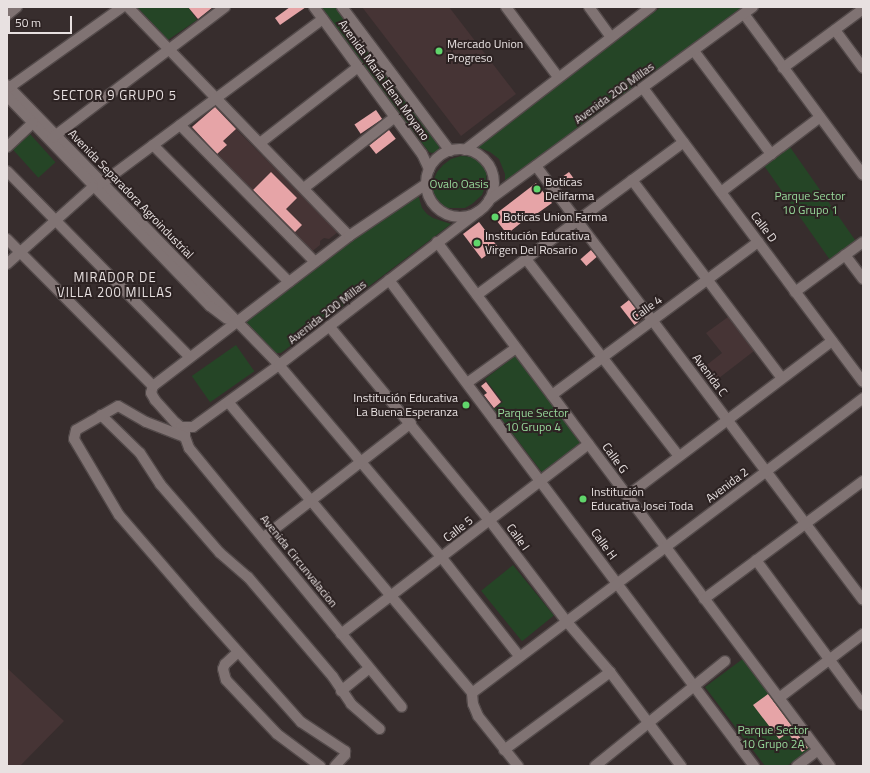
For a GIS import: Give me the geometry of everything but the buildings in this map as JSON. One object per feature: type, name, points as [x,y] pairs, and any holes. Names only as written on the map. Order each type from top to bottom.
[{"type":"street","points":[[7,15],[17,7]]},
{"type":"street","points":[[8,90],[122,7]]},
{"type":"street","points":[[128,7],[349,236]]},
{"type":"street","points":[[53,138],[225,7]]},
{"type":"street","name":"Avenida María Elena Moyano","points":[[314,7],[422,154],[429,169]]},
{"type":"street","name":"Avenida María Elena Moyano","points":[[342,7],[450,151]]},
{"type":"street","points":[[506,7],[558,77]]},
{"type":"street","points":[[589,7],[611,37]]},
{"type":"street","points":[[465,150],[651,7]]},
{"type":"street","name":"Avenida 200 Millas","points":[[489,200],[753,7]]},
{"type":"street","points":[[783,68],[863,9]]},
{"type":"street","points":[[744,14],[820,117],[862,170]]},
{"type":"street","points":[[7,264],[97,185],[180,126],[323,19]]},
{"type":"street","points":[[835,30],[863,68]]},
{"type":"street","points":[[694,51],[771,154]]},
{"type":"street","points":[[260,143],[358,67]]},
{"type":"street","name":"Calle D","points":[[643,88],[863,382]]},
{"type":"street","name":"Avenida Separadora Agroindustrial","points":[[8,90],[32,123],[53,138]]},
{"type":"street","name":"Avenida Separadora Agroindustrial","points":[[8,90],[97,185],[237,321],[279,365],[442,558],[519,656]]},
{"type":"street","points":[[304,188],[395,117]]},
{"type":"street","points":[[721,192],[820,117]]},
{"type":"street","points":[[7,147],[32,123]]},
{"type":"street","points":[[180,126],[314,262]]},
{"type":"street","points":[[477,295],[684,142]]},
{"type":"street","points":[[153,145],[289,282]]},
{"type":"street","points":[[465,150],[478,155],[488,165],[493,179],[492,193],[489,200],[479,211],[459,217],[444,213],[438,209],[429,198],[426,184],[429,169],[438,158],[450,151],[465,150]]},
{"type":"street","name":"Avenida C","points":[[536,166],[863,600]]},
{"type":"street","points":[[7,171],[190,358]]},
{"type":"street","points":[[632,180],[782,378]]},
{"type":"street","points":[[186,432],[154,400],[152,393],[153,386],[349,236],[426,184]]},
{"type":"street","name":"Avenida 200 Millas","points":[[186,432],[229,403],[479,211]]},
{"type":"street","points":[[7,239],[153,386]]},
{"type":"street","name":"Calle G","points":[[437,242],[830,766]]},
{"type":"street","name":"Calle 4","points":[[552,395],[758,242]]},
{"type":"street","points":[[795,292],[863,242]]},
{"type":"street","points":[[845,255],[863,279]]},
{"type":"street","points":[[526,259],[678,455]]},
{"type":"street","name":"Calle H","points":[[389,280],[541,480],[754,766]]},
{"type":"street","name":"Calle I","points":[[329,326],[490,521],[567,622],[610,672],[681,766]]},
{"type":"street","points":[[627,496],[678,455],[832,341]]},
{"type":"street","points":[[467,384],[516,348]]},
{"type":"street","name":"Avenida 2","points":[[472,693],[519,656],[567,622],[863,398]]},
{"type":"street","points":[[229,403],[472,693],[472,704],[478,716],[518,766]]},
{"type":"street","points":[[186,432],[146,422],[118,406],[76,430],[74,434],[75,444],[119,515],[301,722],[345,751],[345,755],[335,766]]},
{"type":"street","points":[[101,415],[140,453],[160,484],[220,553],[248,577],[333,677],[351,704],[380,729]]},
{"type":"street","points":[[264,538],[311,500],[411,424]]},
{"type":"street","name":"Avenida Circunvalacion","points":[[186,432],[189,448],[402,708]]},
{"type":"street","name":"Calle 5","points":[[341,634],[589,444]]},
{"type":"street","points":[[704,599],[862,484]]},
{"type":"street","points":[[756,560],[863,706]]},
{"type":"street","points":[[779,698],[863,634]]},
{"type":"street","points":[[238,652],[223,669],[226,680],[277,734],[320,766]]},
{"type":"street","points":[[597,766],[725,661]]},
{"type":"street","points":[[342,691],[369,668]]},
{"type":"street","points":[[504,750],[610,672]]},
{"type":"street","points":[[798,766],[818,750]]},
{"type":"shaded area","name":"Mercado Union Progreso","points":[[362,7],[449,7],[516,94],[461,136]]},
{"type":"shaded area","points":[[215,103],[238,128],[237,130],[338,232],[329,239],[324,238],[320,241],[320,245],[310,253],[189,129]]},
{"type":"shaded area","points":[[728,317],[754,351],[710,385],[699,371],[722,353],[706,333]]},
{"type":"shaded area","points":[[7,668],[64,721],[20,766],[7,766]]},
{"type":"green space","points":[[137,7],[188,7],[197,20],[168,40]]},
{"type":"green space","points":[[318,7],[336,7],[440,144],[438,151],[432,153],[429,152]]},
{"type":"green space","points":[[661,7],[742,7],[505,185],[505,174],[499,159],[490,152],[475,146]]},
{"type":"green space","points":[[30,134],[55,162],[38,178],[13,149]]},
{"type":"green space","name":"Parque Sector 10 Grupo 1","points":[[790,147],[856,241],[830,260],[764,165]]},
{"type":"green space","name":"Ovalo Oasis","points":[[461,156],[475,157],[481,161],[487,171],[485,187],[482,195],[465,208],[442,207],[434,199],[432,194],[432,184],[437,172],[443,165],[451,159]]},
{"type":"green space","points":[[417,191],[422,208],[427,214],[433,218],[451,224],[281,353],[275,353],[247,329],[247,320]]},
{"type":"green space","points":[[236,345],[254,371],[210,402],[192,376]]},
{"type":"green space","name":"Parque Sector 10 Grupo 4","points":[[515,356],[584,445],[544,475],[494,409],[503,402],[485,379]]},
{"type":"green space","points":[[513,565],[554,616],[522,641],[481,591]]},
{"type":"green space","name":"Parque Sector 10 Grupo 2A","points":[[744,658],[812,748],[787,766],[765,766],[705,687]]},
{"type":"place","name":"Mercado Union Progreso","points":[[439,51]]},
{"type":"place","name":"Boticas Delifarma","points":[[537,189]]},
{"type":"place","name":"Boticas Union Farma","points":[[495,217]]},
{"type":"place","name":"Institución Educativa Virgen Del Rosario","points":[[477,243]]},
{"type":"place","name":"Institución Educativa La Buena Esperanza","points":[[466,405]]},
{"type":"place","name":"Institución Educativa Josei Toda","points":[[583,499]]},
{"type":"district","name":"SECTOR 9 GRUPO 5","points":[[115,95]]},
{"type":"district","name":"MIRADOR DE VILLA 200 MILLAS","points":[[115,286]]}]
